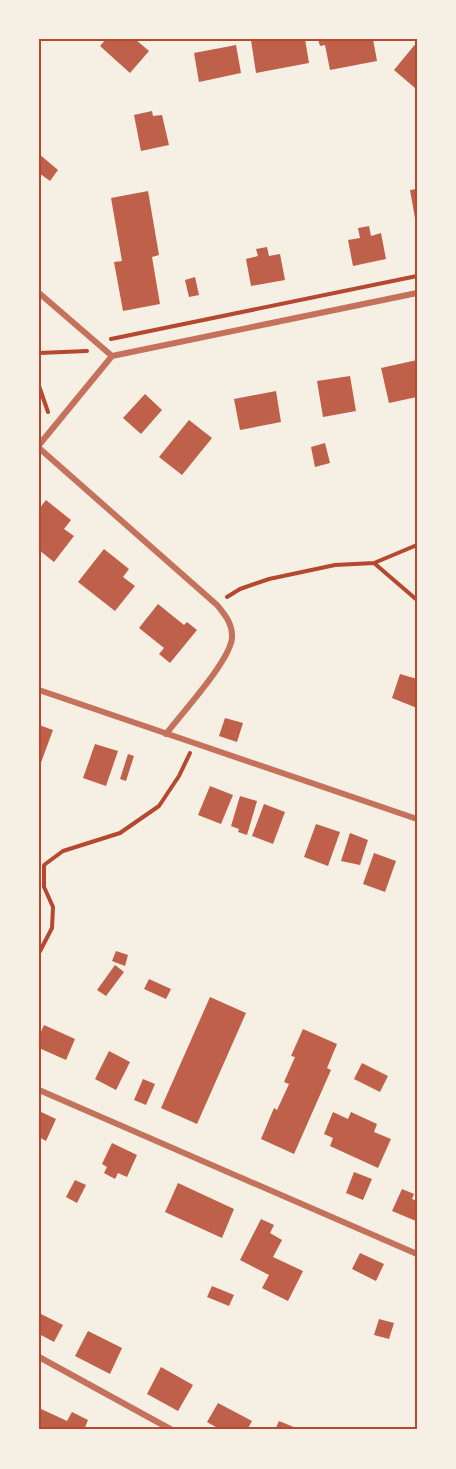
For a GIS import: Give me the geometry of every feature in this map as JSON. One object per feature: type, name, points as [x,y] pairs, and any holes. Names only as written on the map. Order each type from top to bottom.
[{"type":"street","points":[[39,293],[112,356]]},
{"type":"street","points":[[165,734],[228,654],[232,637],[229,620],[217,605],[39,447],[112,356],[417,293]]},
{"type":"street","points":[[39,690],[417,819]]},
{"type":"street","points":[[39,1090],[417,1254]]},
{"type":"street","points":[[39,1357],[172,1430]]},
{"type":"path","points":[[39,353],[97,351]]},
{"type":"path","points":[[39,386],[48,412]]},
{"type":"path","points":[[217,605],[240,589],[269,579],[335,565],[374,563],[417,545]]},
{"type":"path","points":[[374,563],[417,600]]},
{"type":"path","points":[[39,952],[52,928],[53,907],[44,887],[44,865],[63,851],[120,833],[159,806],[179,776],[195,744]]},
{"type":"building","points":[[106,39],[135,39],[149,51],[130,73],[100,46]]},
{"type":"building","points":[[305,39],[309,63],[256,73],[251,40]]},
{"type":"building","points":[[318,39],[339,39],[339,41],[373,39],[377,61],[330,70],[325,45],[320,46]]},
{"type":"building","points":[[417,42],[417,85],[415,88],[394,70]]},
{"type":"building","points":[[236,45],[241,73],[199,82],[194,53]]},
{"type":"building","points":[[152,111],[153,116],[162,115],[169,145],[141,151],[134,115]]},
{"type":"building","points":[[39,154],[58,170],[50,181],[39,173]]},
{"type":"building","points":[[417,189],[417,224],[416,224],[410,190]]},
{"type":"building","points":[[148,191],[159,255],[152,257],[160,304],[123,311],[114,262],[122,261],[111,198]]},
{"type":"building","points":[[369,226],[371,236],[381,233],[386,259],[353,266],[348,240],[360,238],[358,228]]},
{"type":"building","points":[[267,247],[269,256],[280,254],[285,280],[251,286],[246,259],[258,256],[256,249]]},
{"type":"building","points":[[195,277],[199,295],[189,297],[185,280]]},
{"type":"building","points":[[417,360],[417,397],[389,403],[381,368]]},
{"type":"building","points":[[350,376],[356,411],[323,417],[317,381]]},
{"type":"building","points":[[276,391],[281,422],[240,430],[234,399]]},
{"type":"building","points":[[145,394],[162,410],[141,434],[123,418]]},
{"type":"building","points":[[189,420],[212,438],[182,475],[159,457]]},
{"type":"building","points":[[325,443],[330,463],[315,467],[311,447]]},
{"type":"building","points":[[46,500],[71,520],[64,529],[74,536],[54,562],[39,550],[39,509]]},
{"type":"building","points":[[104,549],[129,569],[123,577],[135,586],[115,611],[78,582]]},
{"type":"building","points":[[158,604],[184,625],[187,622],[197,630],[170,663],[159,654],[164,648],[139,628]]},
{"type":"building","points":[[400,674],[417,679],[417,708],[392,698]]},
{"type":"building","points":[[225,718],[243,723],[237,742],[219,736]]},
{"type":"building","points":[[39,725],[53,730],[39,768]]},
{"type":"building","points":[[95,744],[118,751],[106,786],[83,778]]},
{"type":"building","points":[[128,754],[134,756],[126,781],[120,779]]},
{"type":"building","points":[[210,786],[233,795],[221,824],[198,815]]},
{"type":"building","points":[[240,796],[257,801],[247,835],[231,826]]},
{"type":"building","points":[[264,804],[285,812],[273,844],[252,836]]},
{"type":"building","points":[[316,824],[340,832],[328,866],[304,857]]},
{"type":"building","points":[[350,833],[368,840],[360,865],[341,861]]},
{"type":"building","points":[[374,853],[396,861],[385,892],[363,884]]},
{"type":"building","points":[[116,951],[128,955],[125,966],[112,961]]},
{"type":"building","points":[[115,965],[124,972],[106,996],[97,990]]},
{"type":"building","points":[[149,979],[171,989],[166,999],[144,989]]},
{"type":"building","points":[[210,997],[246,1013],[197,1124],[161,1108]]},
{"type":"building","points":[[44,1025],[75,1039],[66,1060],[39,1048],[39,1036]]},
{"type":"building","points":[[303,1029],[337,1044],[327,1068],[331,1070],[294,1154],[261,1139],[274,1108],[277,1110],[289,1084],[284,1082],[295,1057],[291,1056]]},
{"type":"building","points":[[109,1051],[130,1062],[116,1090],[95,1079]]},
{"type":"building","points":[[362,1063],[388,1076],[380,1092],[354,1079]]},
{"type":"building","points":[[143,1079],[155,1084],[146,1105],[134,1100]]},
{"type":"building","points":[[39,1111],[56,1119],[46,1141],[39,1137]]},
{"type":"building","points":[[333,1112],[348,1119],[351,1112],[377,1124],[374,1132],[391,1139],[378,1168],[330,1146],[333,1138],[324,1134]]},
{"type":"building","points":[[112,1143],[137,1155],[127,1177],[118,1173],[115,1179],[104,1173],[107,1167],[102,1164]]},
{"type":"building","points":[[354,1172],[372,1179],[363,1200],[346,1193]]},
{"type":"building","points":[[75,1180],[86,1185],[77,1203],[66,1197]]},
{"type":"building","points":[[178,1183],[234,1209],[222,1238],[165,1212]]},
{"type":"building","points":[[402,1189],[414,1194],[412,1199],[417,1201],[416,1221],[392,1211]]},
{"type":"building","points":[[261,1219],[274,1225],[270,1233],[282,1240],[273,1257],[303,1271],[288,1301],[262,1288],[269,1275],[240,1260]]},
{"type":"building","points":[[360,1253],[384,1264],[376,1281],[352,1269]]},
{"type":"building","points":[[212,1286],[234,1295],[229,1306],[207,1297]]},
{"type":"building","points":[[39,1313],[63,1325],[54,1342],[39,1334]]},
{"type":"building","points":[[379,1319],[394,1323],[389,1339],[374,1335]]},
{"type":"building","points":[[88,1331],[122,1348],[110,1374],[75,1356]]},
{"type":"building","points":[[161,1367],[193,1385],[178,1411],[147,1394]]},
{"type":"building","points":[[218,1403],[252,1421],[247,1430],[221,1430],[207,1422]]},
{"type":"building","points":[[39,1408],[67,1421],[72,1412],[88,1420],[84,1430],[39,1430]]},
{"type":"building","points":[[279,1421],[301,1430],[275,1430]]}]
